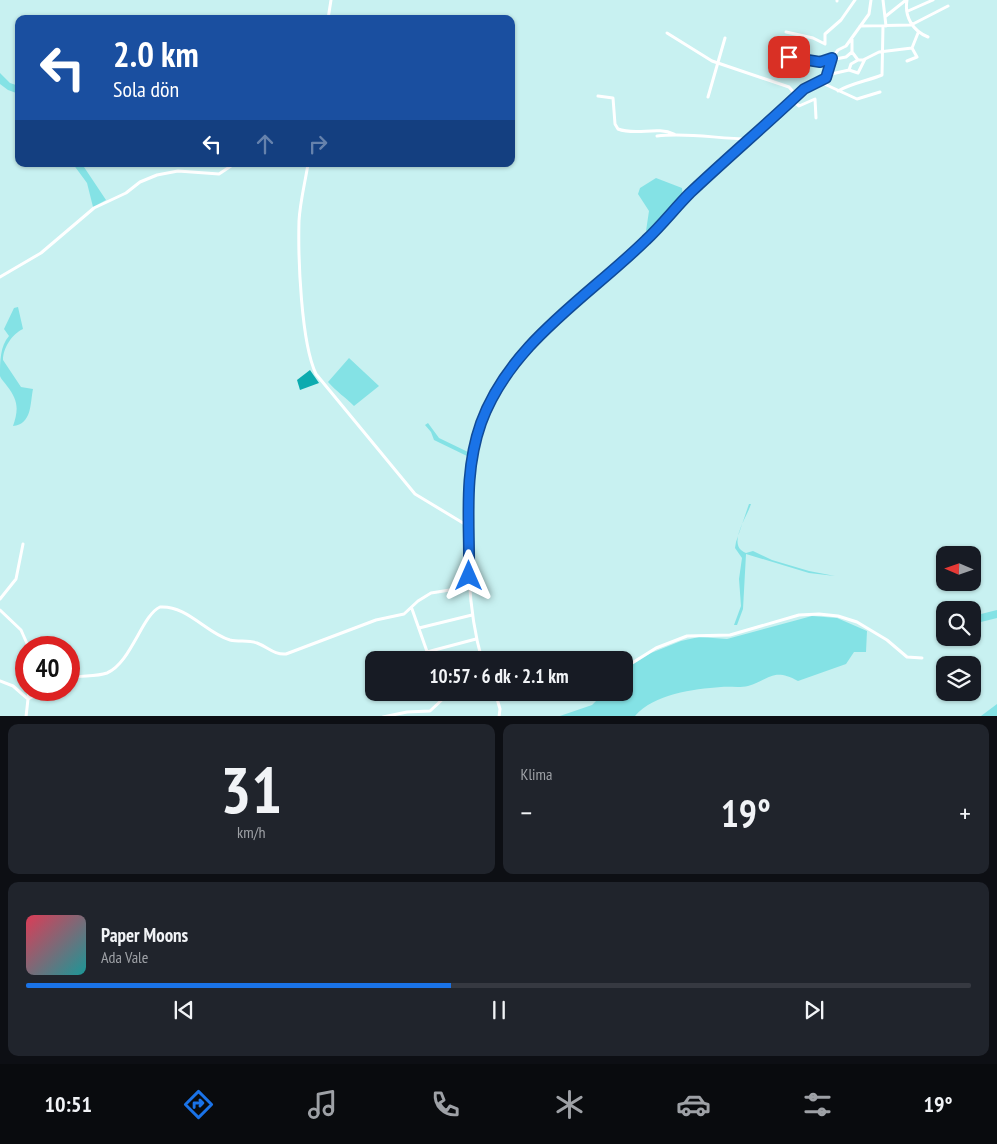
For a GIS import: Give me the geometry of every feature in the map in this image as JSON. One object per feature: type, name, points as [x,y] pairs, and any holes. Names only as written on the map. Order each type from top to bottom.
[{"type":"street","points":[[329,15],[331,0]]},
{"type":"street","points":[[786,32],[813,38],[825,44],[825,34],[841,20],[855,0]]},
{"type":"street","points":[[480,651],[472,615],[469,587],[469,478],[474,443],[491,400],[513,364],[543,332],[647,240],[690,194],[804,89],[820,82],[826,75],[832,58],[838,50],[846,46],[869,14],[871,0]]},
{"type":"street","points":[[838,91],[848,85],[855,85],[882,76],[885,26],[884,0]]},
{"type":"street","points":[[885,16],[907,0]]},
{"type":"street","points":[[907,0],[911,25],[918,33],[928,37]]},
{"type":"street","points":[[908,11],[933,0]]},
{"type":"street","points":[[860,26],[911,25],[948,6]]},
{"type":"street","points":[[667,33],[712,61],[717,61],[789,87],[797,96]]},
{"type":"street","points":[[912,48],[918,33]]},
{"type":"street","points":[[708,97],[725,38]]},
{"type":"street","points":[[852,38],[852,52],[858,60]]},
{"type":"street","points":[[850,70],[851,64],[858,60],[884,51],[912,48]]},
{"type":"street","points":[[907,61],[917,57],[912,48]]},
{"type":"street","points":[[770,51],[806,61],[820,62],[832,58],[846,57],[852,52]]},
{"type":"street","points":[[826,75],[850,70],[858,73],[865,59]]},
{"type":"street","points":[[820,82],[857,99],[880,92]]},
{"type":"street","points":[[598,96],[613,97],[615,124],[621,130],[641,132],[664,129],[674,134]]},
{"type":"street","points":[[792,100],[799,106],[815,100],[816,118]]},
{"type":"street","points":[[658,136],[674,134],[749,139]]},
{"type":"street","points":[[0,277],[41,253],[94,208],[126,193],[140,182],[157,175],[178,171],[219,174],[230,167]]},
{"type":"street","points":[[308,167],[299,220],[305,326],[311,364],[316,374],[415,494],[469,526]]},
{"type":"street","points":[[0,598],[16,579],[23,544]]},
{"type":"street","points":[[80,677],[104,674],[111,670],[135,642],[155,610],[160,607],[173,608],[231,640],[251,641],[282,654],[314,645],[330,636],[349,632],[382,619],[404,614],[418,601],[431,593],[469,587]]},
{"type":"street","points":[[412,608],[427,651]]},
{"type":"street","points":[[0,610],[21,630],[24,636]]},
{"type":"street","points":[[633,662],[656,648],[687,636],[730,635],[799,615],[819,614],[838,616],[858,622],[887,640],[906,657],[922,658]]},
{"type":"street","points":[[419,628],[472,615]]},
{"type":"street","points":[[430,651],[476,638]]},
{"type":"street","points":[[0,681],[15,688]]},
{"type":"street","points":[[26,716],[28,701]]},
{"type":"street","points":[[383,716],[430,711],[441,701]]},
{"type":"street","points":[[498,701],[500,716]]},
{"type":"shaded area","points":[[0,73],[10,83],[15,85],[15,93],[8,90],[0,84]]},
{"type":"shaded area","points":[[75,167],[84,167],[106,200],[93,207],[87,183]]},
{"type":"shaded area","points":[[656,178],[682,188],[683,198],[650,234],[646,231],[649,211],[638,194],[640,188]]},
{"type":"shaded area","points":[[18,307],[23,329],[15,334],[9,342],[3,360],[21,387],[33,389],[27,417],[24,421],[13,426],[17,410],[15,400],[0,376],[0,365],[2,349],[9,336],[4,329],[14,308]]},
{"type":"shaded area","points":[[349,358],[379,386],[354,406],[328,382]]},
{"type":"shaded area","points":[[310,370],[319,383],[300,390],[297,380]]},
{"type":"shaded area","points":[[483,408],[485,409],[467,469],[467,456],[434,440],[431,432],[425,425],[428,423],[439,438],[468,452]]},
{"type":"shaded area","points":[[749,504],[751,504],[749,510],[742,524]]},
{"type":"shaded area","points":[[739,534],[738,544],[740,549],[746,553],[753,551],[772,560],[809,571],[835,576],[809,573],[746,554],[743,609],[737,625],[734,625],[741,606],[739,579],[742,558],[735,548]]},
{"type":"shaded area","points":[[997,610],[997,618],[981,622],[981,614]]},
{"type":"shaded area","points":[[812,616],[837,618],[867,631],[866,652],[854,652],[846,664],[798,681],[783,675],[777,675],[748,686],[686,691],[653,702],[635,716],[560,716],[592,705],[596,701],[633,701],[633,664],[651,653],[681,641],[699,637],[727,639]]},
{"type":"shaded area","points":[[997,704],[997,716],[981,716]]},
{"type":"route","points":[[469,576],[468,490],[470,461],[482,421],[502,380],[513,364],[543,332],[647,240],[690,194],[749,139],[804,89],[826,78],[832,58],[820,62],[789,57]]}]
